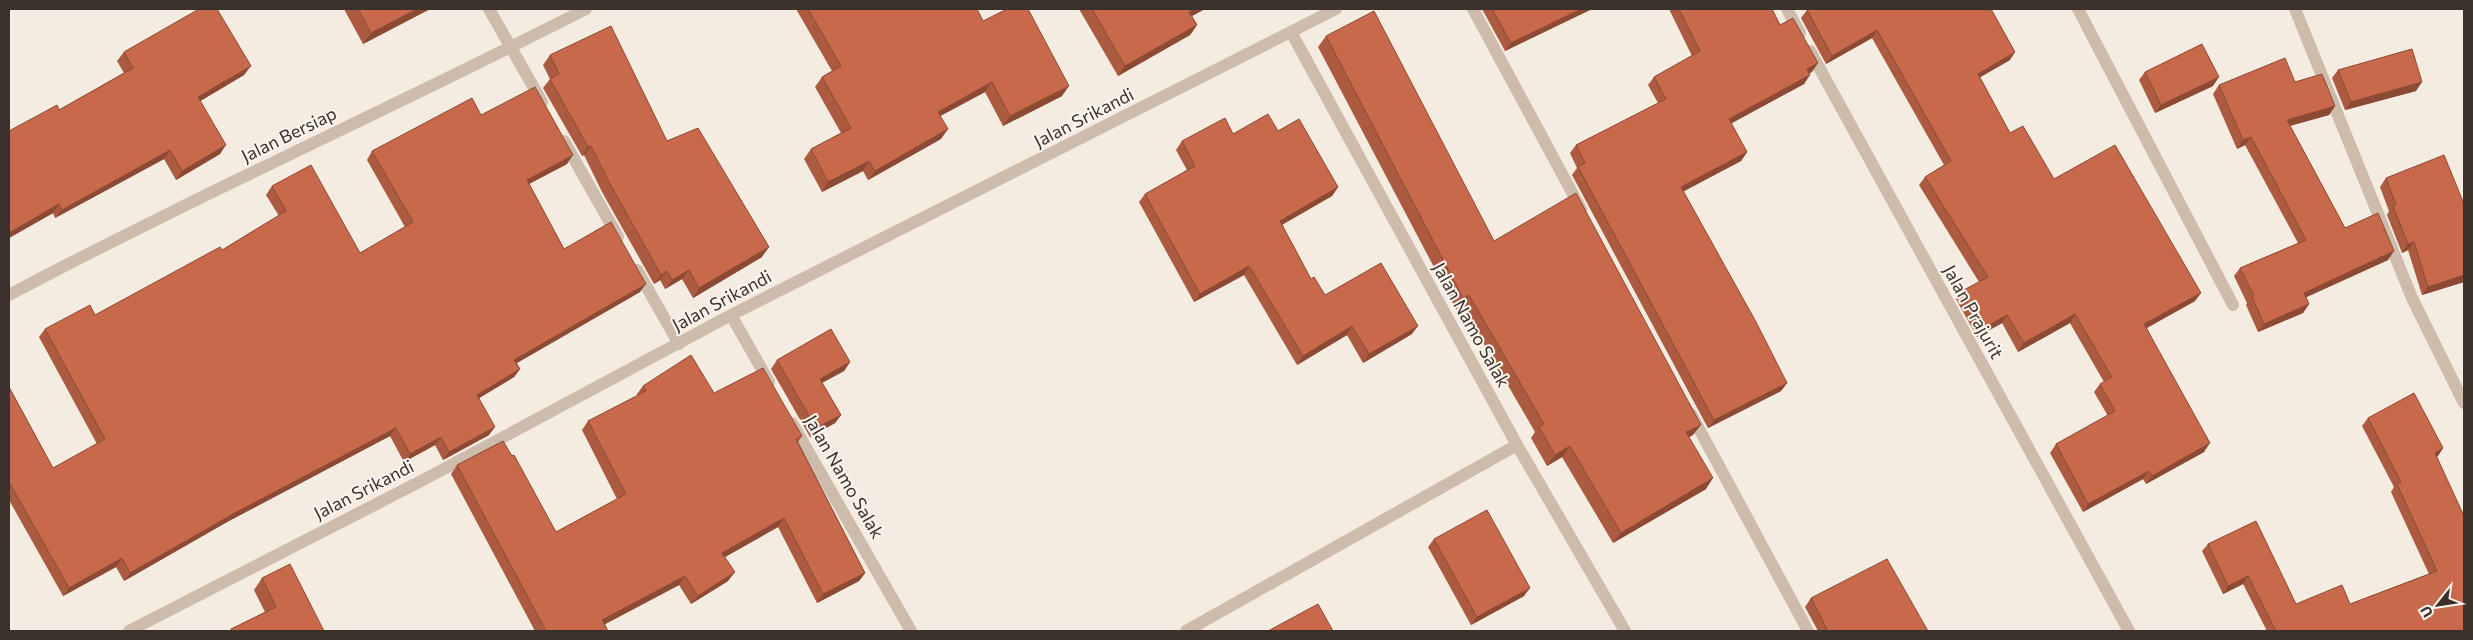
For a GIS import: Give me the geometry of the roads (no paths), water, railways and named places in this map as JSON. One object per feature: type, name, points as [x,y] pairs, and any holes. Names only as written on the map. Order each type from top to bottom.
[{"type":"street","points":[[489,9],[550,115]]},
{"type":"street","name":"Jalan Bersiap","points":[[9,293],[115,239],[586,9]]},
{"type":"street","name":"Jalan Srikandi","points":[[128,631],[679,344],[731,315],[1336,9]]},
{"type":"street","points":[[1473,9],[1586,219]]},
{"type":"street","name":"Jalan Prajurit","points":[[1787,9],[2129,631]]},
{"type":"street","points":[[2078,9],[2233,305]]},
{"type":"street","points":[[2295,9],[2412,298],[2464,403]]},
{"type":"street","name":"Jalan Namo Salak","points":[[1292,32],[1517,446],[1625,631]]},
{"type":"street","points":[[559,132],[679,344]]},
{"type":"street","points":[[731,315],[774,391]]},
{"type":"street","points":[[1685,403],[1808,631]]},
{"type":"street","name":"Jalan Namo Salak","points":[[784,408],[911,631]]},
{"type":"street","points":[[1186,631],[1517,446]]}]
